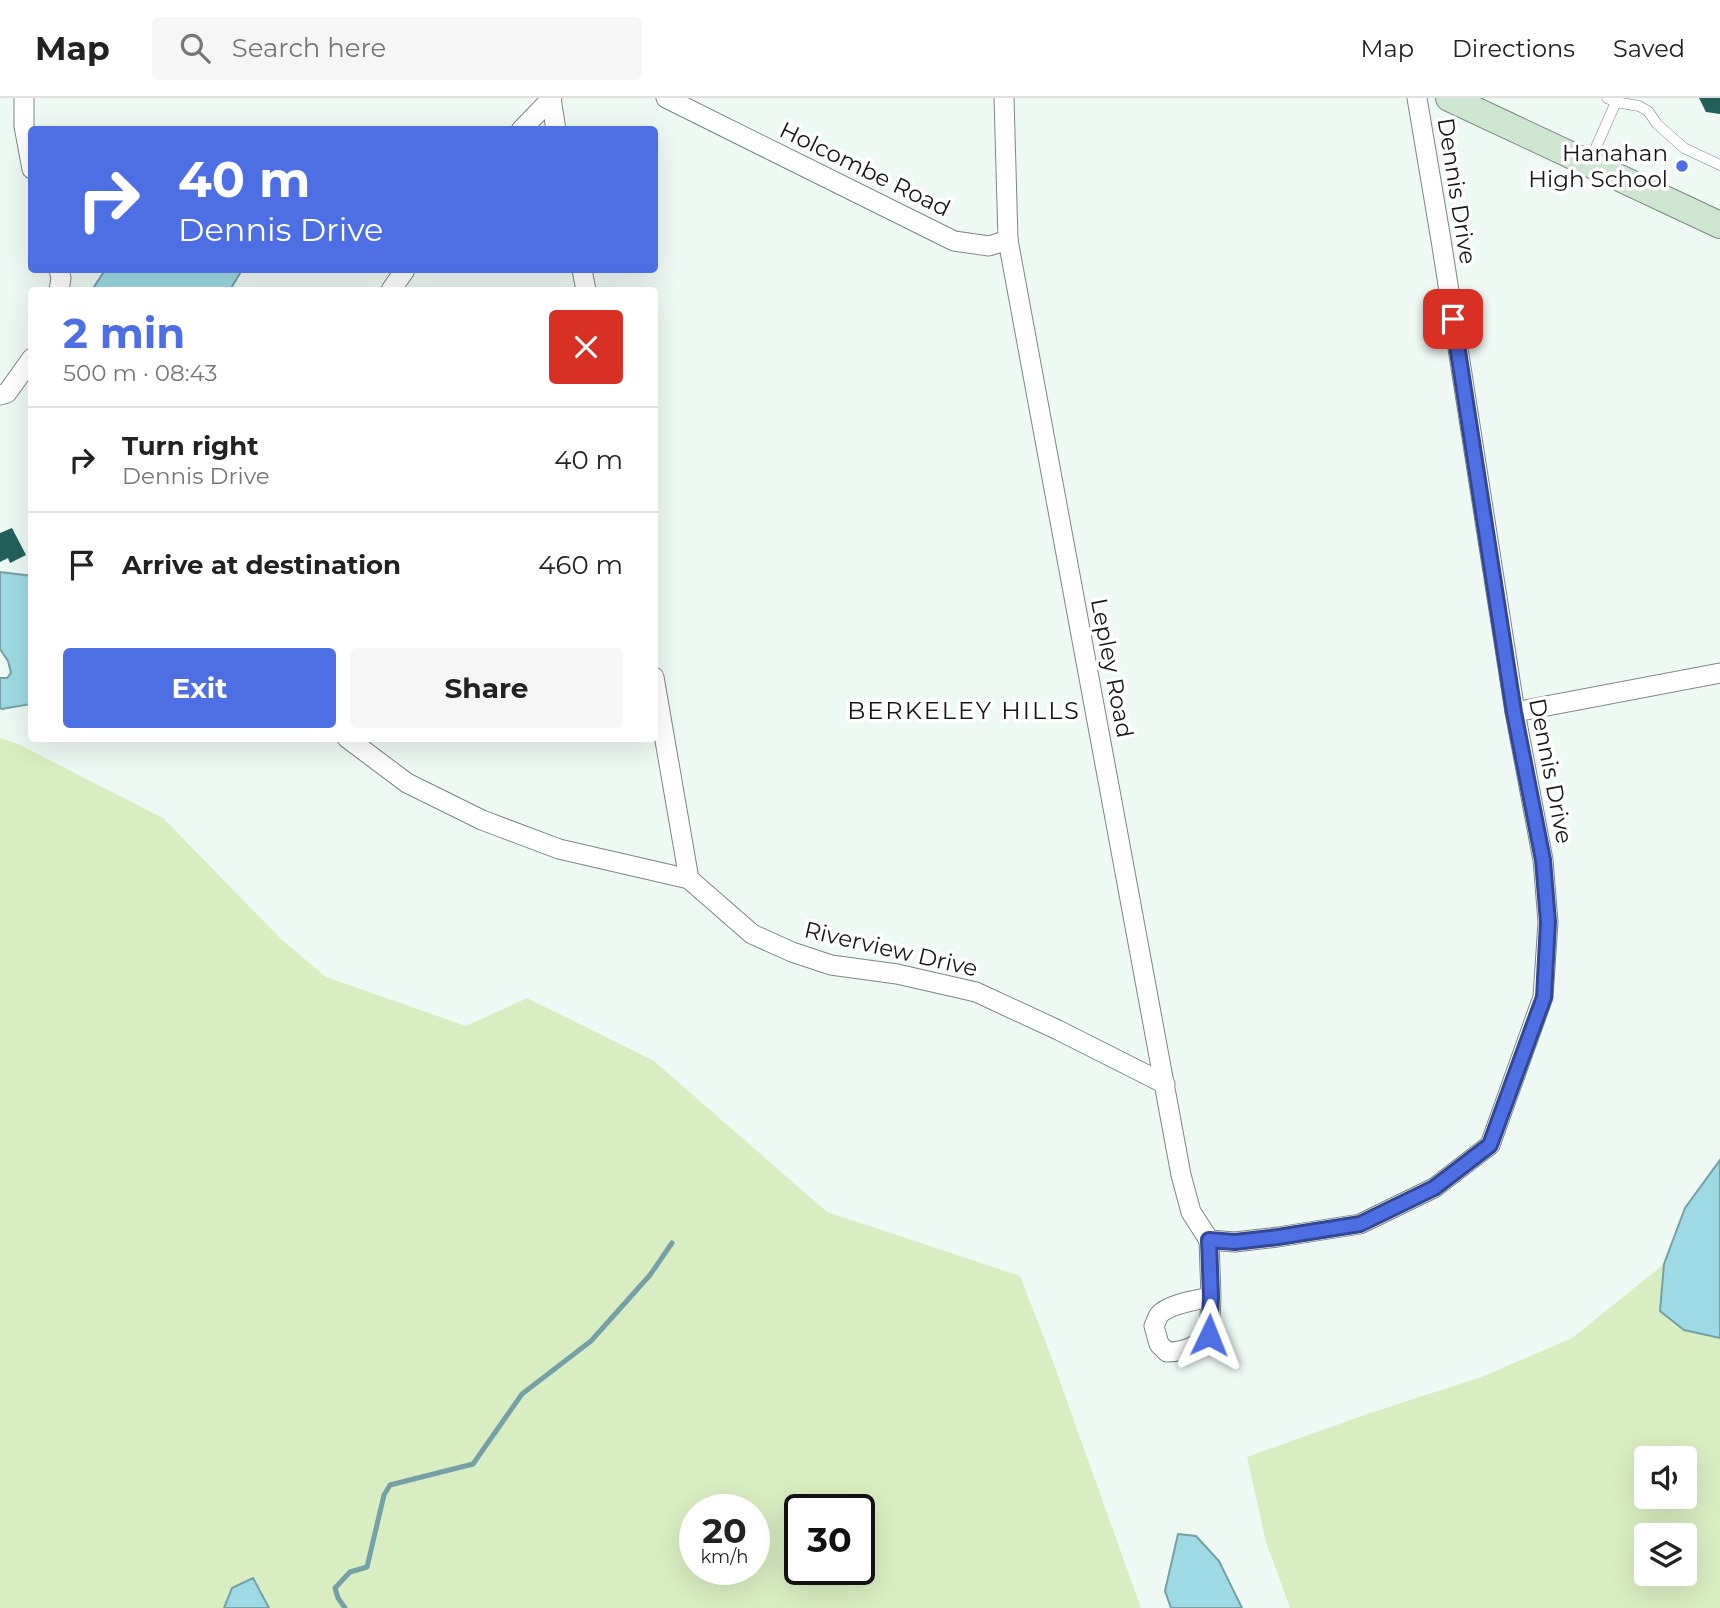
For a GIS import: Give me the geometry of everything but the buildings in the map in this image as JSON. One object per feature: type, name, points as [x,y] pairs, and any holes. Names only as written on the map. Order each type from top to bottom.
[{"type":"street","points":[[24,98],[24,126],[28,148]]},
{"type":"street","points":[[525,126],[551,98]]},
{"type":"street","points":[[551,98],[555,126]]},
{"type":"street","name":"Holcombe Road","points":[[666,98],[954,241],[989,246],[1008,240]]},
{"type":"street","name":"Lepley Road","points":[[1004,98],[1008,240],[1181,1175],[1191,1212],[1209,1240]]},
{"type":"street","name":"Dennis Drive","points":[[1209,1240],[1235,1242],[1360,1224],[1434,1188],[1490,1145],[1544,997],[1548,922],[1543,860],[1514,712],[1417,98]]},
{"type":"street","points":[[1449,98],[1720,225]]},
{"type":"street","points":[[0,395],[6,393],[28,363]]},
{"type":"street","points":[[1514,712],[1720,673]]},
{"type":"street","points":[[658,700],[689,879]]},
{"type":"street","name":"Riverview Drive","points":[[352,742],[407,783],[482,820],[559,849],[689,879],[752,934],[792,952],[831,965],[897,974],[976,992],[1165,1084]]},
{"type":"street","points":[[1209,1240],[1211,1297]]},
{"type":"lane","points":[[1588,163],[1611,100],[1639,106],[1648,111],[1657,124],[1685,148],[1720,165]]},
{"type":"green space","points":[[0,738],[18,744],[163,818],[281,939],[326,977],[466,1026],[527,998],[654,1061],[827,1212],[1020,1276],[1141,1608],[0,1608]]},
{"type":"green space","points":[[1664,1264],[1660,1311],[1684,1330],[1720,1338],[1720,1608],[1290,1608],[1266,1542],[1247,1457],[1484,1376],[1572,1338]]},
{"type":"water","points":[[103,273],[240,273],[232,287],[94,287]]},
{"type":"water","points":[[0,572],[28,576],[28,705],[0,708],[0,678],[7,678],[11,673],[8,661],[0,649]]},
{"type":"water","points":[[1720,1160],[1720,1338],[1684,1330],[1660,1311],[1664,1264],[1685,1208]]},
{"type":"water","points":[[1178,1534],[1196,1536],[1219,1561],[1242,1608],[1171,1608],[1165,1591]]},
{"type":"water","points":[[253,1578],[269,1608],[224,1608],[232,1588]]},
{"type":"waterway","points":[[345,1608],[335,1588],[350,1572],[367,1567],[384,1495],[390,1485],[473,1464],[522,1394],[591,1341],[650,1275],[672,1243]]},
{"type":"place","name":"Hanahan High School","points":[[1682,166]]},
{"type":"district","name":"BERKELEY HILLS","points":[[964,710]]},
{"type":"route","points":[[1209,1335],[1209,1240],[1235,1242],[1360,1224],[1434,1188],[1490,1145],[1544,997],[1548,922],[1543,860],[1514,712],[1453,319]]}]
